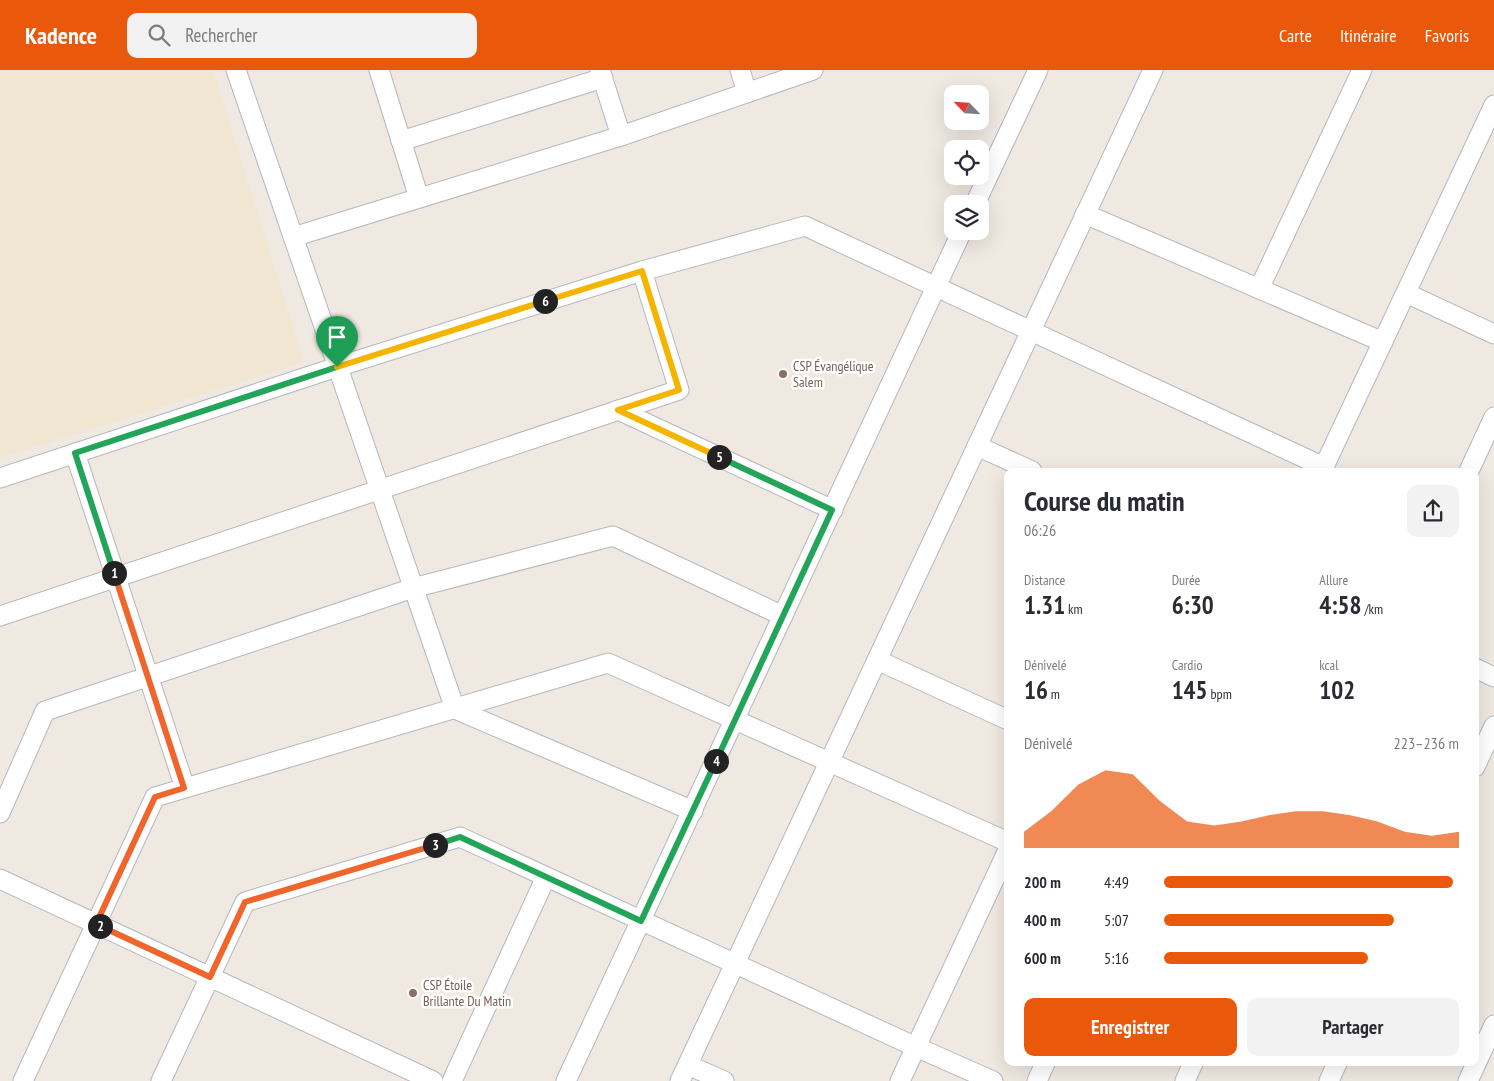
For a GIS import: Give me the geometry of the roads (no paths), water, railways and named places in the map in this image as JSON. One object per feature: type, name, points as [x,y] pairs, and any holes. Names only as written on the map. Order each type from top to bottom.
[{"type":"street","points":[[236,70],[455,709],[692,811]]},
{"type":"street","points":[[379,70],[419,198]]},
{"type":"street","points":[[740,70],[747,93]]},
{"type":"street","points":[[293,236],[621,136],[813,70]]},
{"type":"street","points":[[979,195],[1038,70]]},
{"type":"street","points":[[724,1081],[684,1073],[1153,70]]},
{"type":"street","points":[[1259,289],[1362,70]]},
{"type":"street","points":[[401,141],[601,74],[621,136]]},
{"type":"street","points":[[1323,468],[1494,105]]},
{"type":"street","points":[[1085,214],[1383,342]]},
{"type":"street","points":[[0,478],[337,367],[642,271],[805,226],[1321,468]]},
{"type":"street","points":[[566,1081],[958,240]]},
{"type":"street","points":[[0,616],[679,390],[642,271]]},
{"type":"street","points":[[1406,294],[1494,334]]},
{"type":"street","points":[[618,410],[832,510]]},
{"type":"street","points":[[1470,468],[1494,417]]},
{"type":"street","points":[[977,446],[1025,468]]},
{"type":"street","points":[[75,453],[184,788]]},
{"type":"street","points":[[0,813],[45,711],[413,588],[613,536],[783,616]]},
{"type":"street","points":[[877,660],[1004,718]]},
{"type":"street","points":[[23,1081],[155,797],[608,663],[1004,840]]},
{"type":"street","points":[[1479,670],[1494,676]]},
{"type":"street","points":[[1479,758],[1494,726]]},
{"type":"street","points":[[161,1081],[245,902],[460,837],[994,1081]]},
{"type":"street","points":[[900,1081],[1004,859]]},
{"type":"street","points":[[452,1081],[546,877]]},
{"type":"street","points":[[0,880],[433,1081]]},
{"type":"street","points":[[1479,1057],[1494,1025]]},
{"type":"street","points":[[1037,1081],[1044,1066]]},
{"type":"street","points":[[1185,1081],[1192,1066]]},
{"type":"street","points":[[1328,1081],[1336,1066]]},
{"type":"street","points":[[1468,1081],[1475,1066]]},
{"type":"place","name":"CSP Évangélique Salem","points":[[783,374]]},
{"type":"place","name":"CSP Étoile Brillante Du Matin","points":[[413,993]]}]
